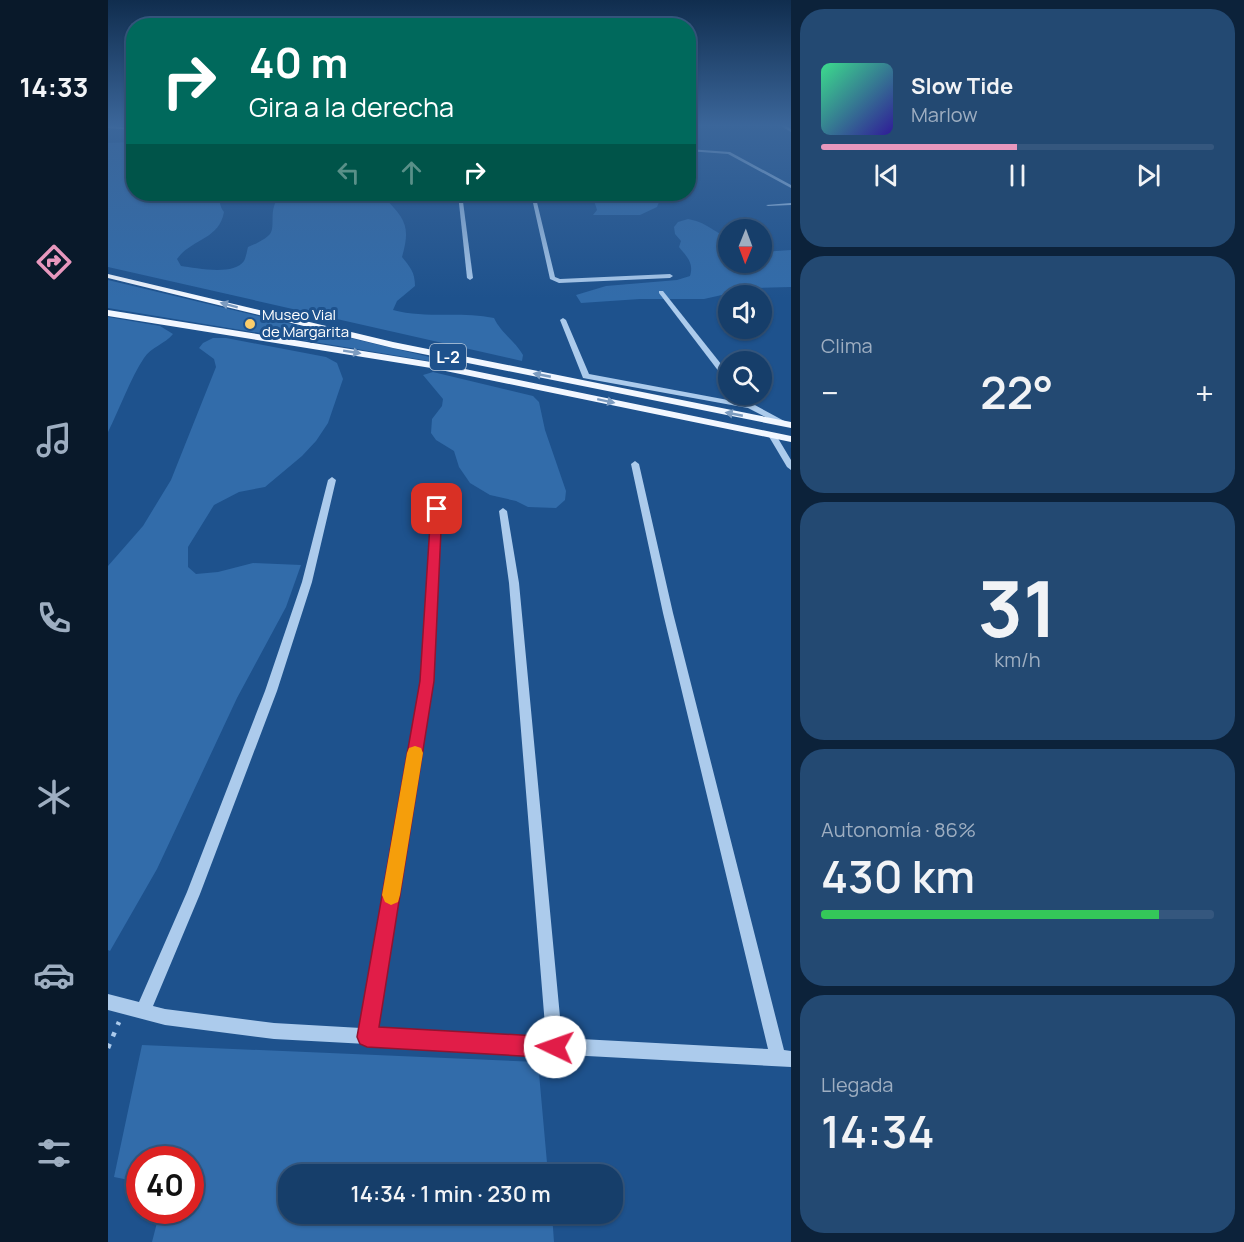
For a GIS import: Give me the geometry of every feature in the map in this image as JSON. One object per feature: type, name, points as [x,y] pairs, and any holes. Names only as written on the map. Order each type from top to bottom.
[{"type":"main road","name":"L-2","points":[[108,276],[402,347],[789,425]]},
{"type":"main road","name":"L-2","points":[[108,313],[431,365],[791,439]]},
{"type":"street","points":[[461,201],[470,278]]},
{"type":"street","points":[[535,201],[552,278],[559,281],[670,276]]},
{"type":"street","points":[[768,205],[791,204]]},
{"type":"street","points":[[661,292],[718,365]]},
{"type":"street","points":[[563,320],[586,376],[750,406],[789,425]]},
{"type":"street","points":[[772,435],[791,466]]},
{"type":"street","points":[[108,1002],[165,1017],[274,1032],[784,1059],[668,613],[635,464]]},
{"type":"street","points":[[143,1011],[193,894],[271,691],[307,582],[332,480]]},
{"type":"street","points":[[367,1037],[427,681],[438,486]]},
{"type":"street","points":[[503,511],[514,583],[555,1047]]},
{"type":"path","points":[[108,1048],[126,1007]]},
{"type":"shaded area","points":[[108,182],[126,182],[126,201],[219,201],[224,212],[217,228],[183,252],[177,259],[181,266],[214,270],[239,266],[244,261],[248,247],[270,234],[277,201],[388,201],[404,224],[406,238],[402,257],[412,270],[415,281],[415,286],[397,301],[393,310],[418,314],[494,318],[523,355],[522,361],[108,267]]},
{"type":"shaded area","points":[[594,201],[659,201],[657,207],[640,215],[593,215],[597,210]]},
{"type":"shaded area","points":[[688,219],[700,222],[718,232],[718,273],[772,273],[772,251],[791,250],[791,287],[718,285],[718,296],[704,299],[640,299],[581,303],[576,295],[606,286],[677,280],[690,276],[690,264],[679,247],[681,241],[675,234],[674,227],[678,222]]},
{"type":"shaded area","name":"Museo Vial de Margarita","points":[[108,280],[438,359],[435,362],[108,308]]},
{"type":"shaded area","points":[[108,317],[160,326],[173,334],[144,358],[108,432]]},
{"type":"shaded area","points":[[213,338],[226,338],[326,357],[337,363],[343,379],[328,423],[316,441],[265,487],[239,492],[214,505],[188,547],[188,567],[196,574],[218,572],[253,563],[301,565],[286,607],[237,698],[157,869],[110,951],[108,950],[108,566],[143,526],[171,480],[216,367],[214,359],[199,348]]},
{"type":"shaded area","points":[[433,372],[533,396],[539,402],[545,430],[566,491],[565,500],[556,508],[528,507],[516,501],[490,495],[470,483],[459,467],[454,451],[436,440],[431,433],[432,419],[442,406],[443,399],[423,375]]},
{"type":"shaded area","points":[[142,1045],[538,1062],[547,1164],[278,1164],[278,1224],[553,1224],[554,1242],[152,1242],[157,1224],[204,1224],[204,1146],[126,1146],[126,1179],[114,1177]]},
{"type":"slow traffic","points":[[391,895],[415,753]]},
{"type":"place","name":"Museo Vial de Margarita","points":[[250,324]]},
{"type":"route","points":[[437,509],[427,681],[367,1037],[555,1047]]}]
